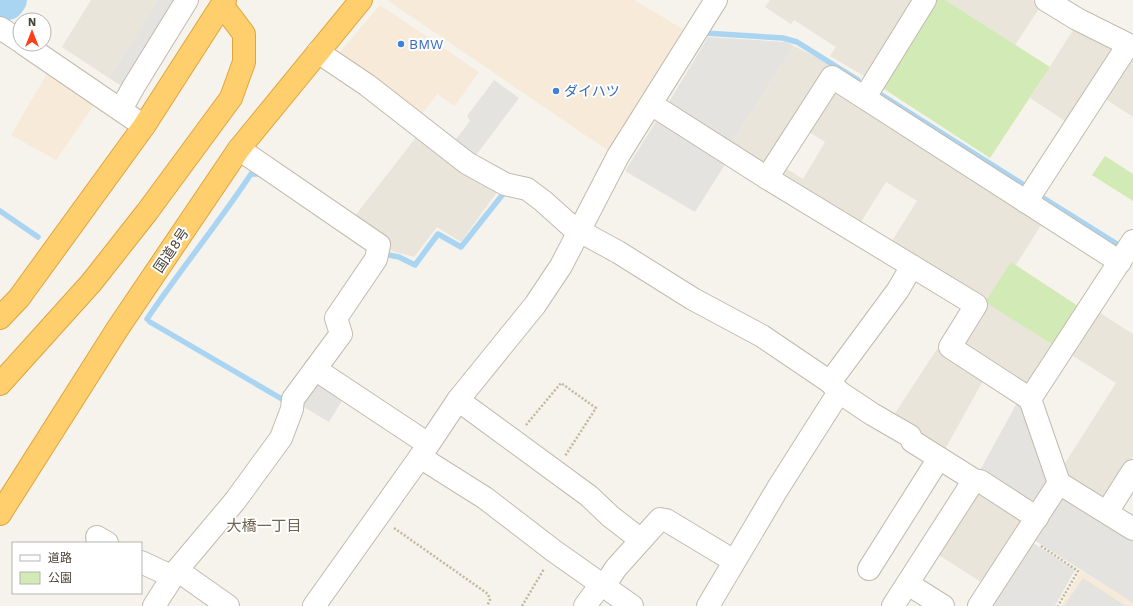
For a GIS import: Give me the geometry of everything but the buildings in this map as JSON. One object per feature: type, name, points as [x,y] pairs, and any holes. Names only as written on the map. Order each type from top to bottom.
[{"type":"highway","name":"国道8号","points":[[0,514],[118,328],[239,149],[361,0]]},
{"type":"highway","points":[[0,318],[19,298],[144,126],[224,3],[244,34],[244,62],[231,98],[147,212],[91,283],[0,384]]},
{"type":"street","points":[[121,110],[134,86],[187,0]]},
{"type":"street","points":[[314,606],[378,517],[458,400],[535,305],[561,266],[578,230],[618,156],[716,0]]},
{"type":"street","points":[[864,97],[925,0]]},
{"type":"street","points":[[1026,202],[1130,46],[1077,19],[1046,0]]},
{"type":"street","points":[[0,28],[12,36]]},
{"type":"street","points":[[36,52],[144,126]]},
{"type":"street","points":[[318,52],[367,85],[467,163],[505,184],[527,189],[572,227],[618,252],[692,300],[762,336],[872,414],[910,436],[912,441],[974,480],[980,481],[1031,526]]},
{"type":"street","points":[[767,178],[832,77],[1120,262]]},
{"type":"street","points":[[651,104],[767,178],[976,304],[950,347],[1030,399],[1059,483],[1133,529]]},
{"type":"street","points":[[154,606],[175,574],[226,511],[281,438],[292,409],[293,399],[341,334],[336,318],[376,259],[380,245],[239,149]]},
{"type":"street","points":[[1030,399],[1133,241]]},
{"type":"street","points":[[708,606],[835,387],[912,266]]},
{"type":"street","points":[[315,369],[554,551],[632,606]]},
{"type":"street","points":[[458,400],[555,470],[641,540]]},
{"type":"street","points":[[869,569],[939,458]]},
{"type":"street","points":[[1107,512],[1133,471]]},
{"type":"street","points":[[893,606],[974,480]]},
{"type":"street","points":[[979,606],[1059,483]]},
{"type":"street","points":[[585,606],[616,568],[660,519],[666,520],[734,560]]},
{"type":"street","points":[[142,562],[175,574],[228,606]]},
{"type":"street","points":[[908,584],[943,606]]},
{"type":"path","points":[[514,440],[561,383],[596,408],[555,470]]},
{"type":"path","points":[[378,517],[488,594],[490,600],[487,606]]},
{"type":"path","points":[[1031,526],[1078,571],[1058,606]]},
{"type":"path","points":[[522,606],[554,551]]},
{"type":"shaded area","points":[[91,0],[158,0],[109,78],[62,47]]},
{"type":"shaded area","points":[[158,0],[176,0],[122,86],[109,78]]},
{"type":"shaded area","points":[[387,0],[634,0],[686,31],[610,152]]},
{"type":"shaded area","points":[[770,0],[916,0],[866,77],[830,56],[836,47],[794,20],[791,24],[765,7]]},
{"type":"shaded area","points":[[945,0],[1032,0],[1041,6],[1015,45]]},
{"type":"shaded area","points":[[380,5],[479,72],[455,106],[437,94],[418,119],[335,58]]},
{"type":"shaded area","points":[[1075,27],[1111,44],[1113,54],[1068,123],[1030,98]]},
{"type":"shaded area","points":[[708,37],[786,42],[794,46],[730,145],[667,105]]},
{"type":"shaded area","points":[[794,46],[830,64],[768,161],[759,164],[730,145]]},
{"type":"shaded area","points":[[1133,58],[1133,117],[1104,98],[1128,60]]},
{"type":"shaded area","points":[[47,74],[94,105],[56,160],[11,135]]},
{"type":"shaded area","points":[[494,80],[519,98],[474,158],[453,143],[470,121],[467,116]]},
{"type":"shaded area","points":[[838,91],[1043,222],[1016,265],[1011,262],[1055,346],[1032,384],[1024,386],[963,347],[985,302],[890,244],[917,201],[886,182],[859,225],[782,178],[781,172],[784,167],[803,179],[825,142],[806,130],[831,92]]},
{"type":"shaded area","points":[[658,118],[726,163],[695,212],[625,171]]},
{"type":"shaded area","points":[[421,131],[502,185],[461,242],[437,227],[414,257],[385,249],[351,221]]},
{"type":"shaded area","points":[[1097,311],[1133,334],[1133,456],[1107,497],[1098,498],[1068,478],[1062,468],[1116,383],[1070,354]]},
{"type":"shaded area","points":[[937,349],[984,379],[944,451],[892,418]]},
{"type":"shaded area","points":[[313,379],[346,394],[329,422],[297,403]]},
{"type":"shaded area","points":[[1018,401],[1026,410],[1048,477],[1047,484],[1033,508],[979,472]]},
{"type":"shaded area","points":[[977,486],[1027,516],[984,584],[934,552]]},
{"type":"shaded area","points":[[1065,497],[1133,541],[1133,603],[1031,538],[1058,498]]},
{"type":"shaded area","points":[[1030,541],[1075,570],[1055,606],[988,606]]},
{"type":"shaded area","points":[[1081,571],[1133,603],[1133,606],[1061,606]]},
{"type":"shaded area","points":[[1083,578],[1126,606],[1064,606]]},
{"type":"green space","points":[[936,0],[945,0],[1050,67],[990,158],[881,87]]},
{"type":"green space","points":[[1105,156],[1133,174],[1133,201],[1092,175]]},
{"type":"green space","points":[[1011,262],[1081,308],[1055,346],[985,302]]},
{"type":"waterway","points":[[8,4],[11,0]]},
{"type":"waterway","points":[[703,36],[705,33],[783,38],[797,42],[858,80]]},
{"type":"waterway","points":[[880,94],[1024,185]]},
{"type":"waterway","points":[[147,319],[251,174],[259,174],[262,176]]},
{"type":"waterway","points":[[384,254],[399,257],[415,265],[438,234],[461,247],[507,189]]},
{"type":"waterway","points":[[1045,199],[1117,244]]},
{"type":"waterway","points":[[0,211],[38,237]]},
{"type":"waterway","points":[[150,322],[287,402]]},
{"type":"place","name":"BMW","points":[[401,44]]},
{"type":"place","name":"ダイハツ","points":[[556,91]]},
{"type":"district","name":"大橋一丁目","points":[[264,526]]}]
